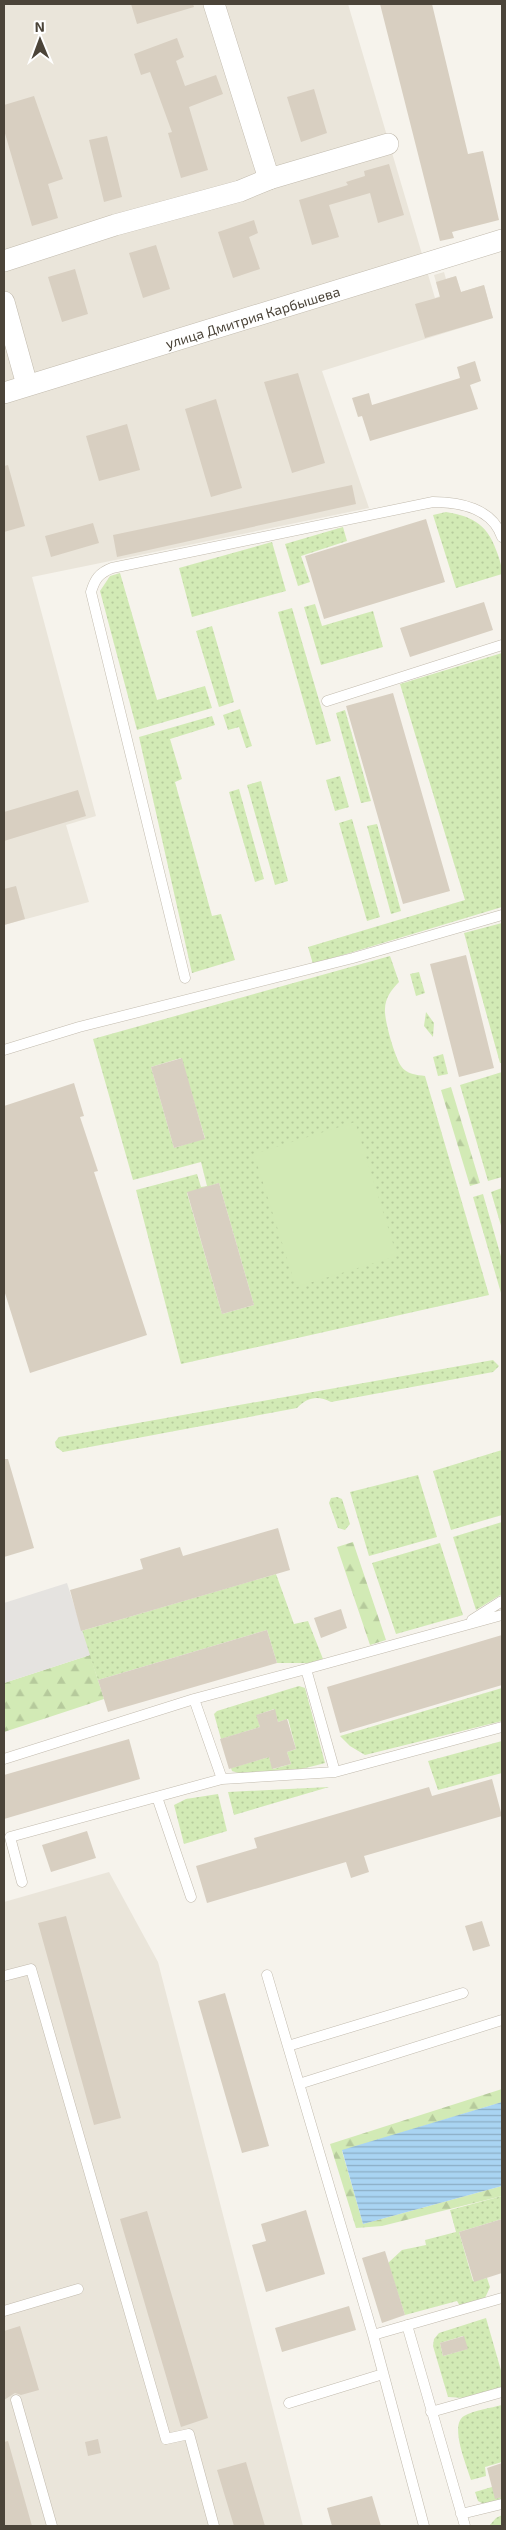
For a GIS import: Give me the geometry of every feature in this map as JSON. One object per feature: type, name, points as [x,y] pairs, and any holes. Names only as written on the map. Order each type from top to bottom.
[{"type":"street","points":[[214,4],[269,179]]},
{"type":"street","points":[[4,261],[115,224],[240,191],[269,179],[388,144]]},
{"type":"street","name":"улица Дмитрия Карбышева","points":[[4,392],[502,240]]},
{"type":"street","points":[[4,302],[27,385]]},
{"type":"lane","points":[[186,978],[91,592],[95,579],[102,572],[112,568],[433,502],[452,502],[472,507],[488,517],[502,537]]},
{"type":"lane","points":[[327,701],[502,645]]},
{"type":"lane","points":[[4,1050],[79,1027],[353,958],[502,915]]},
{"type":"lane","points":[[463,1626],[502,1600]]},
{"type":"lane","points":[[4,1759],[194,1699],[502,1615]]},
{"type":"lane","points":[[306,1669],[335,1772]]},
{"type":"lane","points":[[194,1699],[222,1779]]},
{"type":"lane","points":[[22,1882],[10,1837],[222,1779],[335,1772],[502,1727]]},
{"type":"lane","points":[[157,1797],[191,1897]]},
{"type":"lane","points":[[4,1976],[31,1968],[166,2439],[189,2434],[214,2526]]},
{"type":"lane","points":[[267,1975],[373,2335],[424,2526]]},
{"type":"lane","points":[[288,2046],[463,1993]]},
{"type":"lane","points":[[299,2084],[502,2020]]},
{"type":"lane","points":[[4,2311],[78,2290]]},
{"type":"lane","points":[[373,2335],[502,2298]]},
{"type":"lane","points":[[407,2325],[465,2526]]},
{"type":"lane","points":[[289,2403],[384,2374]]},
{"type":"lane","points":[[431,2412],[502,2392]]},
{"type":"lane","points":[[16,2400],[52,2526]]},
{"type":"lane","points":[[461,2514],[502,2504]]},
{"type":"shaded area","points":[[4,4],[348,4],[435,298],[440,296],[434,275],[444,272],[446,279],[456,276],[461,292],[484,285],[493,318],[322,371],[369,508],[32,577],[96,816],[66,825],[89,902],[4,925]]},
{"type":"shaded area","points":[[67,1583],[90,1655],[4,1683],[4,1603]]},
{"type":"shaded area","points":[[109,1872],[158,1962],[303,2526],[4,2526],[4,1902]]},
{"type":"green space","points":[[446,512],[473,520],[485,530],[494,545],[502,574],[456,588],[433,515]]},
{"type":"green space","points":[[343,527],[347,541],[301,556],[310,582],[298,586],[285,544]]},
{"type":"green space","points":[[272,542],[286,591],[192,617],[179,568]]},
{"type":"green space","points":[[120,573],[157,700],[205,686],[212,708],[137,730],[100,591],[110,576]]},
{"type":"green space","points":[[315,604],[322,626],[373,611],[383,647],[321,665],[304,607]]},
{"type":"green space","points":[[292,608],[331,741],[316,745],[278,612]]},
{"type":"green space","points":[[212,626],[234,702],[219,707],[196,631]]},
{"type":"green space","points":[[502,653],[502,907],[313,964],[308,947],[465,900],[400,684]]},
{"type":"green space","points":[[240,709],[252,746],[246,748],[239,727],[228,730],[223,715]]},
{"type":"green space","points":[[345,710],[371,801],[361,803],[336,713]]},
{"type":"green space","points":[[212,716],[215,725],[170,739],[182,779],[175,782],[212,916],[221,914],[235,960],[192,973],[139,737]]},
{"type":"green space","points":[[340,776],[349,807],[335,811],[326,780]]},
{"type":"green space","points":[[261,781],[288,881],[275,885],[247,785]]},
{"type":"green space","points":[[239,789],[264,879],[255,882],[229,792]]},
{"type":"green space","points":[[352,819],[380,917],[367,921],[339,823]]},
{"type":"green space","points":[[377,824],[401,911],[391,914],[367,826]]},
{"type":"green space","points":[[502,923],[502,1063],[500,1063],[464,933]]},
{"type":"green space","points":[[390,956],[399,982],[389,994],[385,1005],[390,1038],[403,1069],[412,1074],[425,1076],[489,1295],[181,1364],[136,1190],[197,1174],[201,1187],[207,1186],[201,1162],[133,1180],[93,1039]],"holes":[[[181,1058],[205,1138],[174,1148],[151,1067]],[[219,1183],[254,1305],[222,1314],[187,1193]]]},
{"type":"green space","points":[[419,972],[425,993],[416,996],[410,974]]},
{"type":"green space","points":[[426,1012],[434,1023],[433,1037],[424,1026]]},
{"type":"green space","points":[[443,1054],[448,1074],[438,1076],[433,1057]]},
{"type":"green space","points":[[502,1072],[502,1177],[488,1181],[460,1085]]},
{"type":"green space","points":[[451,1087],[480,1183],[470,1186],[441,1090]]},
{"type":"green space","points":[[355,1122],[397,1256],[296,1287],[254,1154]]},
{"type":"green space","points":[[502,1188],[502,1229],[491,1192]]},
{"type":"green space","points":[[483,1194],[502,1260],[501,1293],[473,1197]]},
{"type":"green space","points":[[493,1360],[499,1366],[493,1372],[331,1402],[322,1398],[313,1398],[305,1401],[297,1408],[63,1452],[56,1447],[55,1442],[59,1437]]},
{"type":"green space","points":[[502,1450],[502,1515],[451,1530],[433,1471]]},
{"type":"green space","points":[[418,1475],[437,1537],[369,1556],[350,1492]]},
{"type":"green space","points":[[337,1497],[342,1499],[350,1524],[345,1530],[338,1528],[329,1503],[331,1498]]},
{"type":"green space","points":[[502,1522],[502,1594],[476,1610],[453,1537]]},
{"type":"green space","points":[[353,1542],[386,1640],[370,1645],[337,1547]]},
{"type":"green space","points":[[440,1543],[463,1615],[396,1634],[372,1563]]},
{"type":"green space","points":[[276,1574],[294,1624],[308,1621],[323,1659],[309,1663],[277,1663],[267,1630],[98,1680],[81,1631]]},
{"type":"green space","points":[[90,1655],[104,1699],[4,1732],[4,1683]]},
{"type":"green space","points":[[299,1686],[305,1688],[325,1763],[266,1775],[242,1774],[232,1771],[231,1768],[269,1757],[273,1769],[291,1764],[287,1752],[296,1749],[288,1719],[278,1722],[274,1709],[257,1715],[260,1727],[221,1739],[214,1714],[217,1711]]},
{"type":"green space","points":[[502,1688],[502,1721],[365,1755],[350,1746],[340,1736]]},
{"type":"green space","points":[[502,1741],[502,1773],[438,1790],[428,1761]]},
{"type":"green space","points":[[329,1787],[234,1815],[228,1792]]},
{"type":"green space","points":[[218,1794],[227,1831],[184,1844],[174,1805],[186,1799]]},
{"type":"green space","points":[[502,2089],[502,2102],[342,2151],[363,2224],[502,2186],[502,2196],[382,2226],[356,2228],[330,2144]]},
{"type":"green space","points":[[502,2196],[502,2219],[459,2232],[473,2281],[487,2278],[490,2287],[485,2298],[460,2306],[457,2301],[405,2315],[388,2263],[402,2250],[426,2245],[425,2240],[456,2232],[450,2210]]},
{"type":"green space","points":[[486,2318],[502,2374],[502,2388],[465,2398],[448,2397],[433,2346],[434,2339],[439,2333]],"holes":[[[463,2336],[467,2349],[443,2356],[440,2343]]]},
{"type":"green space","points":[[502,2405],[502,2462],[485,2467],[486,2476],[471,2480],[460,2446],[458,2428],[460,2421],[464,2416],[473,2412]]},
{"type":"green space","points":[[502,2484],[502,2502],[484,2504],[478,2501],[475,2492]]},
{"type":"green space","points":[[502,2515],[502,2526],[489,2526],[496,2518]]},
{"type":"water","points":[[502,2102],[502,2186],[363,2224],[342,2150]]},
{"type":"building","points":[[131,4],[193,4],[194,7],[137,24]]},
{"type":"building","points":[[380,4],[432,4],[468,154],[483,151],[499,220],[452,232],[454,238],[440,241]]},
{"type":"building","points":[[177,38],[184,57],[176,61],[185,86],[216,75],[223,94],[189,107],[208,170],[181,178],[168,133],[172,132],[150,72],[141,75],[134,54]]},
{"type":"building","points":[[314,89],[327,133],[301,142],[287,97]]},
{"type":"building","points":[[34,96],[63,179],[48,184],[58,218],[32,226],[4,130],[4,105]]},
{"type":"building","points":[[107,136],[122,197],[104,202],[89,140]]},
{"type":"building","points":[[389,164],[404,215],[378,223],[370,193],[329,205],[339,237],[312,245],[299,200],[348,185],[346,182],[365,176],[364,171]]},
{"type":"building","points":[[254,220],[258,233],[249,237],[260,269],[233,278],[218,232]]},
{"type":"building","points":[[156,245],[170,289],[143,298],[129,253]]},
{"type":"building","points":[[75,269],[88,314],[62,322],[48,277]]},
{"type":"building","points":[[456,276],[461,292],[484,285],[493,318],[425,338],[415,304],[440,297],[436,282]]},
{"type":"building","points":[[475,361],[481,381],[470,385],[478,409],[370,441],[362,416],[358,417],[352,398],[369,393],[372,405],[460,378],[457,367]]},
{"type":"building","points":[[298,373],[325,463],[292,473],[264,382]]},
{"type":"building","points":[[216,399],[242,488],[211,497],[185,409]]},
{"type":"building","points":[[127,424],[140,470],[99,481],[86,436]]},
{"type":"building","points":[[8,465],[25,526],[4,532],[4,466]]},
{"type":"building","points":[[352,485],[356,504],[117,557],[113,535]]},
{"type":"building","points":[[426,519],[445,582],[324,619],[305,556]]},
{"type":"building","points":[[93,523],[99,543],[51,557],[45,536]]},
{"type":"building","points":[[484,602],[493,630],[410,657],[400,628]]},
{"type":"building","points":[[393,693],[450,891],[403,904],[346,706]]},
{"type":"building","points":[[78,790],[86,816],[4,841],[4,812]]},
{"type":"building","points":[[16,886],[25,919],[4,925],[4,889]]},
{"type":"building","points":[[466,955],[494,1068],[459,1077],[430,964]]},
{"type":"building","points":[[182,1058],[205,1139],[174,1148],[151,1067]]},
{"type":"building","points":[[74,1083],[84,1116],[80,1117],[98,1171],[94,1172],[147,1335],[30,1373],[4,1290],[4,1106]]},
{"type":"building","points":[[219,1183],[254,1305],[222,1314],[187,1192]]},
{"type":"building","points":[[4,1459],[8,1459],[34,1548],[4,1557]]},
{"type":"building","points":[[278,1528],[290,1570],[81,1631],[70,1590],[143,1569],[140,1559],[180,1547],[183,1556]]},
{"type":"building","points":[[341,1609],[347,1628],[321,1638],[314,1618]]},
{"type":"building","points":[[267,1630],[277,1663],[108,1712],[98,1680]]},
{"type":"building","points":[[502,1635],[502,1685],[340,1733],[327,1687]]},
{"type":"building","points":[[275,1709],[278,1722],[287,1719],[296,1749],[287,1752],[291,1764],[272,1769],[269,1757],[229,1769],[220,1739],[260,1727],[256,1715]]},
{"type":"building","points":[[129,1739],[140,1779],[4,1819],[4,1775]]},
{"type":"building","points":[[492,1779],[502,1816],[364,1856],[369,1872],[351,1878],[346,1862],[207,1903],[196,1866],[257,1848],[254,1838],[429,1787],[432,1796]]},
{"type":"building","points":[[87,1831],[96,1858],[51,1872],[42,1845]]},
{"type":"building","points":[[66,1916],[121,2118],[94,2125],[38,1923]]},
{"type":"building","points":[[482,1921],[490,1946],[473,1951],[465,1926]]},
{"type":"building","points":[[225,1993],[269,2146],[242,2153],[198,2001]]},
{"type":"building","points":[[306,2210],[325,2274],[266,2292],[252,2245],[266,2241],[261,2224]]},
{"type":"building","points":[[147,2211],[208,2418],[181,2427],[120,2219]]},
{"type":"building","points":[[502,2219],[502,2273],[474,2282],[459,2232]]},
{"type":"building","points":[[385,2251],[405,2315],[382,2323],[362,2258]]},
{"type":"building","points":[[349,2306],[356,2330],[282,2352],[275,2328]]},
{"type":"building","points":[[20,2326],[39,2390],[21,2395],[15,2393],[4,2400],[4,2331]]},
{"type":"building","points":[[464,2336],[468,2349],[443,2356],[440,2343]]},
{"type":"building","points":[[98,2439],[101,2453],[88,2456],[85,2442]]},
{"type":"building","points":[[8,2441],[32,2526],[4,2526],[4,2442]]},
{"type":"building","points":[[246,2462],[265,2526],[234,2526],[217,2470]]},
{"type":"building","points":[[502,2463],[502,2497],[495,2499],[487,2468]]},
{"type":"building","points":[[372,2496],[381,2526],[332,2526],[327,2508]]}]
